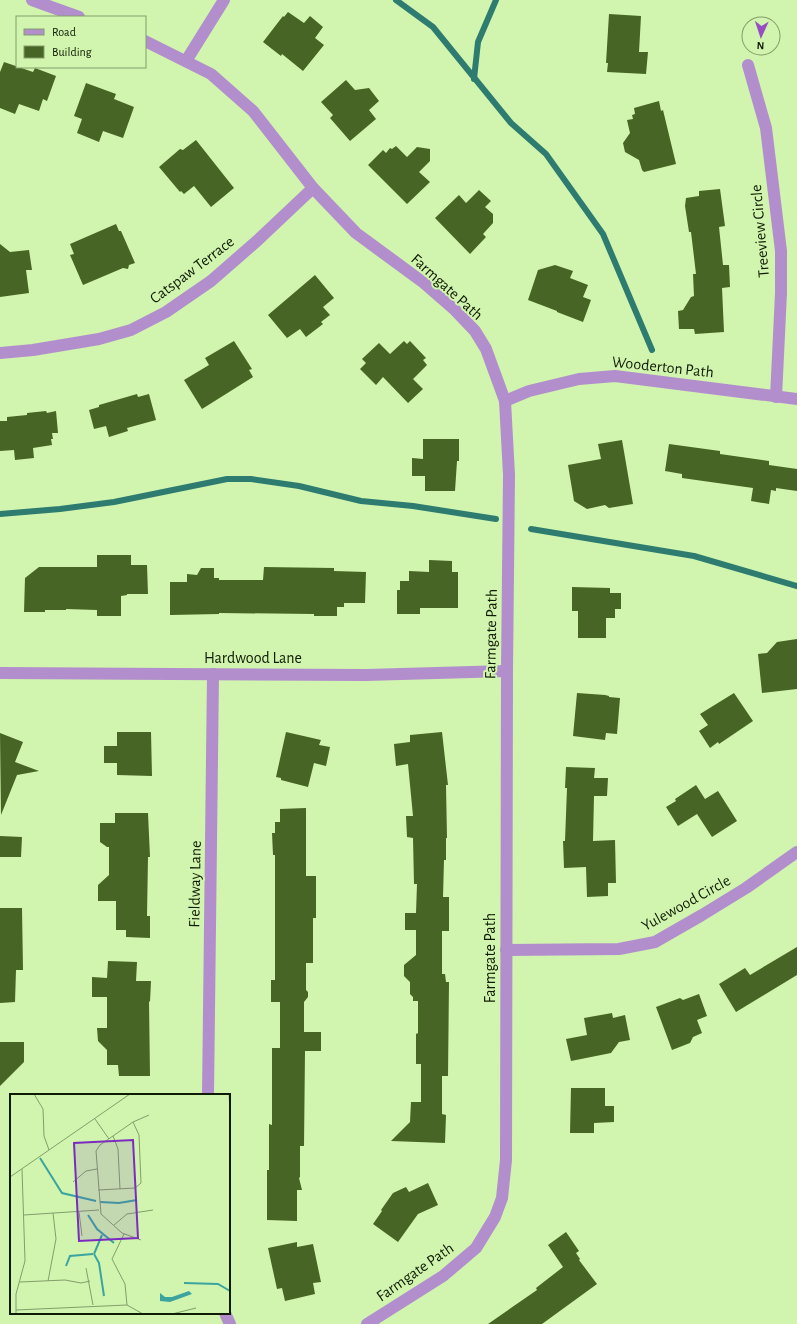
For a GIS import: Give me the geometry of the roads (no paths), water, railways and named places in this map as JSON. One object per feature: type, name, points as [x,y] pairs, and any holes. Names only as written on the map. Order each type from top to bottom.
[{"type":"street","points":[[32,0],[76,16]]},
{"type":"street","points":[[186,61],[224,0]]},
{"type":"street","name":"Farmgate Path","points":[[146,41],[211,74],[253,111],[313,188],[356,233],[424,283],[455,310],[475,332],[486,350],[505,401],[509,475],[506,671],[506,1160],[502,1198],[495,1217],[476,1248],[443,1276],[367,1324]]},
{"type":"street","name":"Treeview Circle","points":[[748,65],[766,128],[781,251],[781,293],[776,397]]},
{"type":"street","name":"Catspaw Terrace","points":[[0,353],[33,350],[99,339],[131,330],[166,312],[217,276],[313,188]]},
{"type":"street","name":"Wooderton Path","points":[[505,401],[529,390],[572,381],[615,376],[797,399]]},
{"type":"street","name":"Hardwood Lane","points":[[0,673],[366,675],[506,671]]},
{"type":"street","name":"Fieldway Lane","points":[[208,1094],[213,674]]},
{"type":"street","name":"Yulewood Circle","points":[[506,950],[619,950],[655,942],[746,888],[797,852]]},
{"type":"street","points":[[225,1314],[230,1324]]},
{"type":"waterway","points":[[396,0],[433,27],[511,123],[546,154],[603,234],[652,350]]},
{"type":"waterway","points":[[474,79],[478,42],[496,0]]},
{"type":"waterway","points":[[0,514],[60,509],[114,502],[227,479],[251,479],[299,486],[361,501],[413,506],[496,519]]},
{"type":"waterway","points":[[531,529],[694,556],[797,586]]}]
